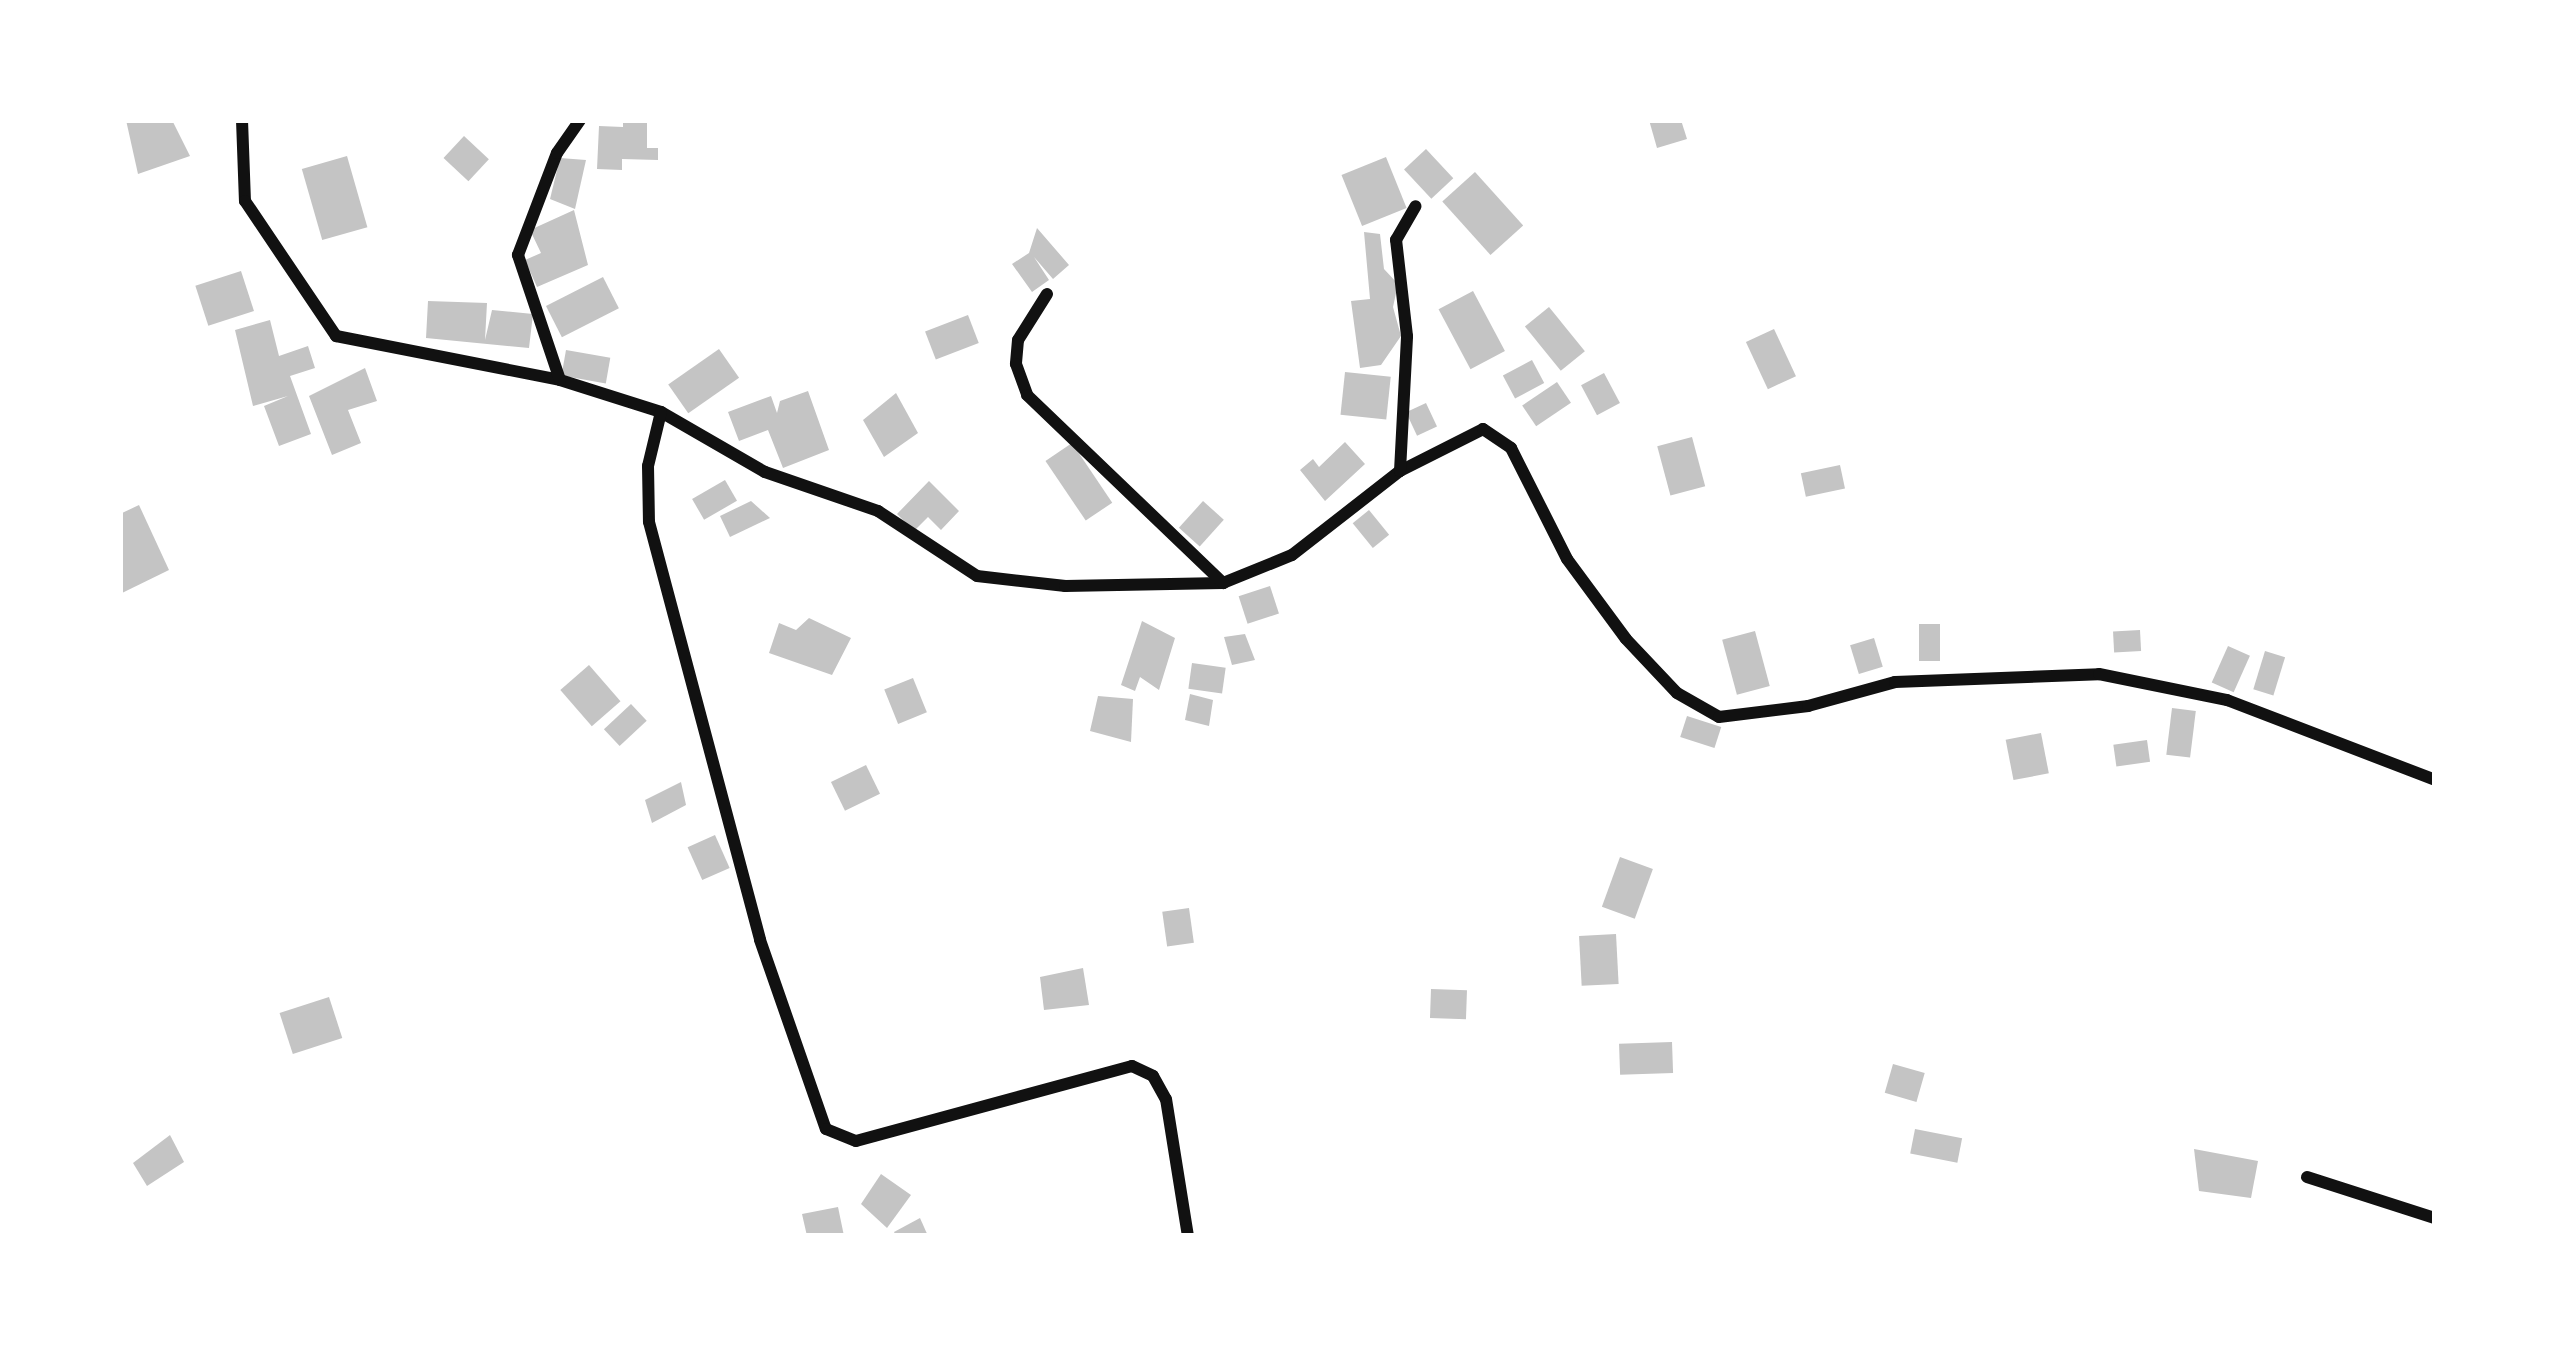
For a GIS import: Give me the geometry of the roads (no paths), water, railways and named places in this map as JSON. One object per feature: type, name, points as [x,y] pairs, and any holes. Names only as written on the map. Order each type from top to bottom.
[{"type":"street","points":[[242,120],[245,201],[324,311],[329,331],[560,380],[661,412],[765,472],[878,511],[977,576],[1065,586],[1223,584],[1292,555],[1400,470],[1483,429],[1504,437],[1568,559],[1626,639],[1677,693],[1719,717],[1808,706],[1895,682],[2099,674],[2227,700],[2435,780]]},
{"type":"street","points":[[560,380],[518,254],[557,153],[580,120]]},
{"type":"street","points":[[1400,470],[1406,336],[1396,240],[1416,206]]},
{"type":"street","points":[[1047,294],[1018,340],[1016,364],[1028,395],[1223,584]]},
{"type":"street","points":[[661,412],[647,466],[649,522],[760,940],[826,1129],[856,1141],[1132,1066],[1153,1076],[1166,1099],[1188,1236]]},
{"type":"street","points":[[2306,1177],[2435,1217]]}]
